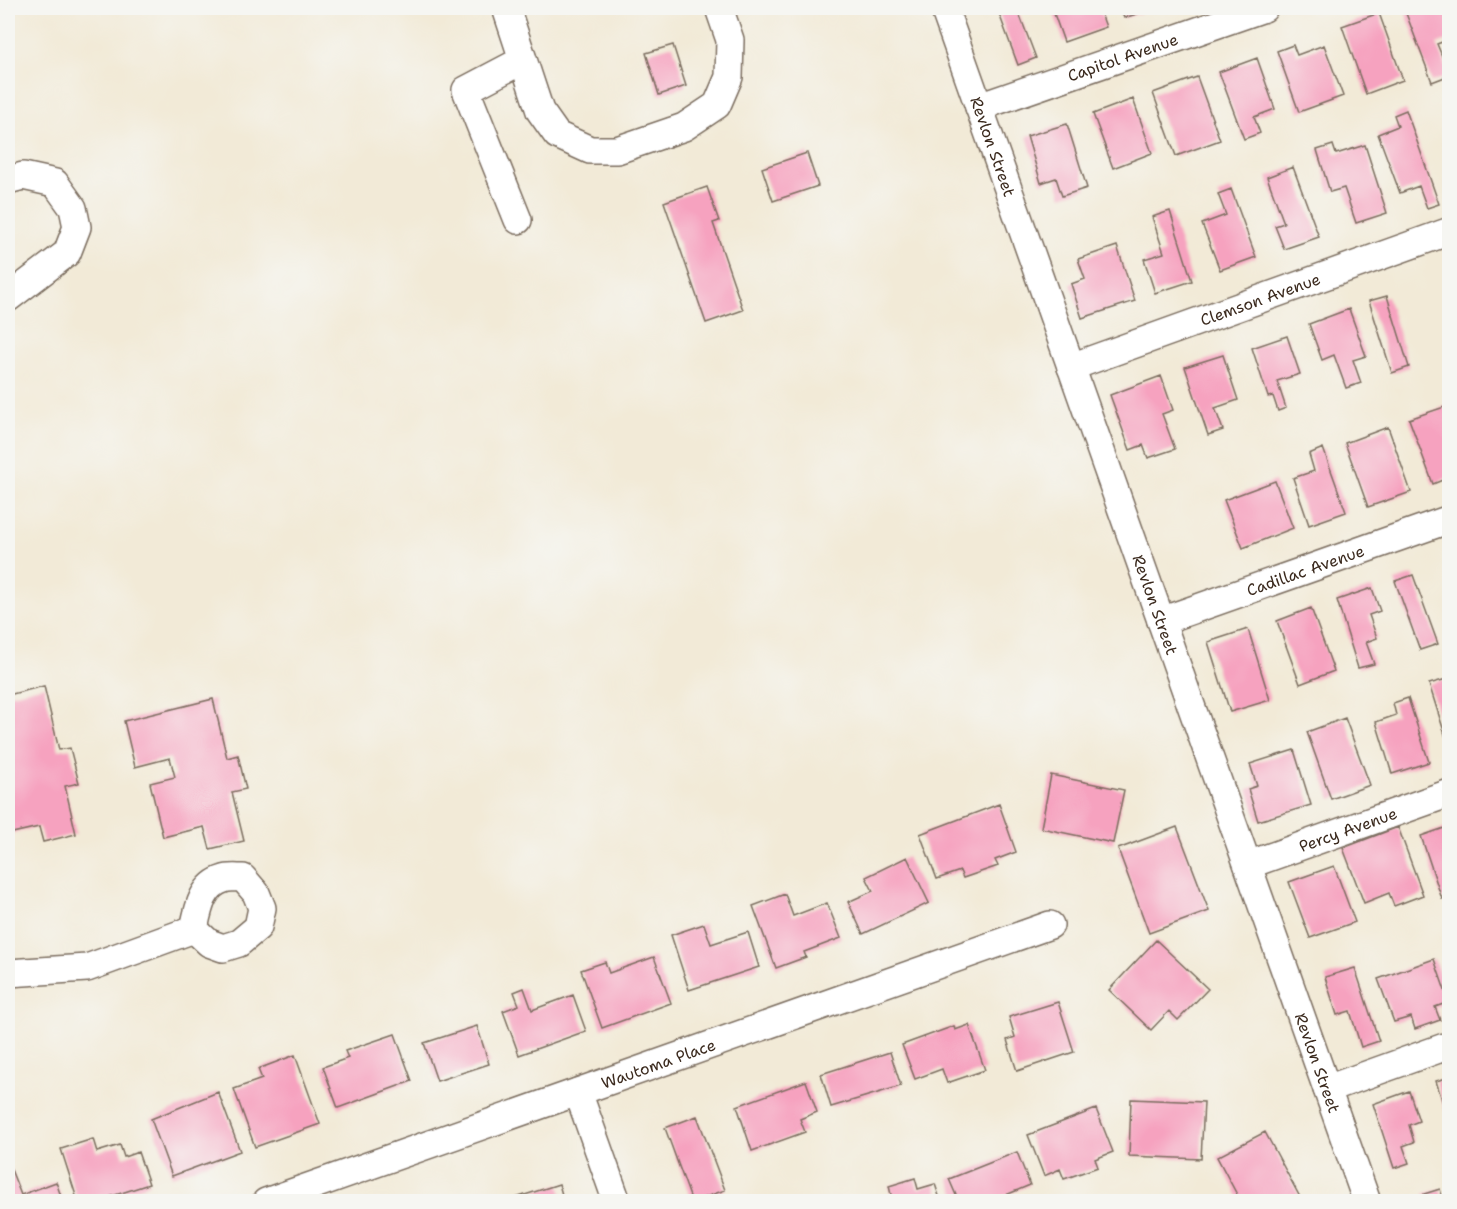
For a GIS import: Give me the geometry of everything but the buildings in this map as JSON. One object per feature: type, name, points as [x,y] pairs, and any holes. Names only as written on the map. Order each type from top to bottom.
[{"type":"street","points":[[506,8],[540,111],[557,135],[590,150],[617,150],[684,127],[717,105],[729,77],[730,40],[719,8]]},
{"type":"street","name":"Revlon Street","points":[[944,8],[1367,1202]]},
{"type":"street","name":"Capitol Avenue","points":[[979,107],[1264,8]]},
{"type":"street","points":[[518,220],[466,90],[523,60]]},
{"type":"street","points":[[8,180],[23,176],[55,183],[72,208],[77,227],[67,254],[8,298]]},
{"type":"street","name":"Clemson Avenue","points":[[1071,368],[1449,231]]},
{"type":"street","name":"Cadillac Avenue","points":[[1161,621],[1449,519]]},
{"type":"street","name":"Percy Avenue","points":[[1248,866],[1449,793]]},
{"type":"street","name":"Wautoma Place","points":[[266,1202],[1050,925]]},
{"type":"street","points":[[8,973],[87,968],[194,929]]},
{"type":"street","points":[[1328,1089],[1449,1045]]},
{"type":"street","points":[[578,1092],[617,1202]]}]
